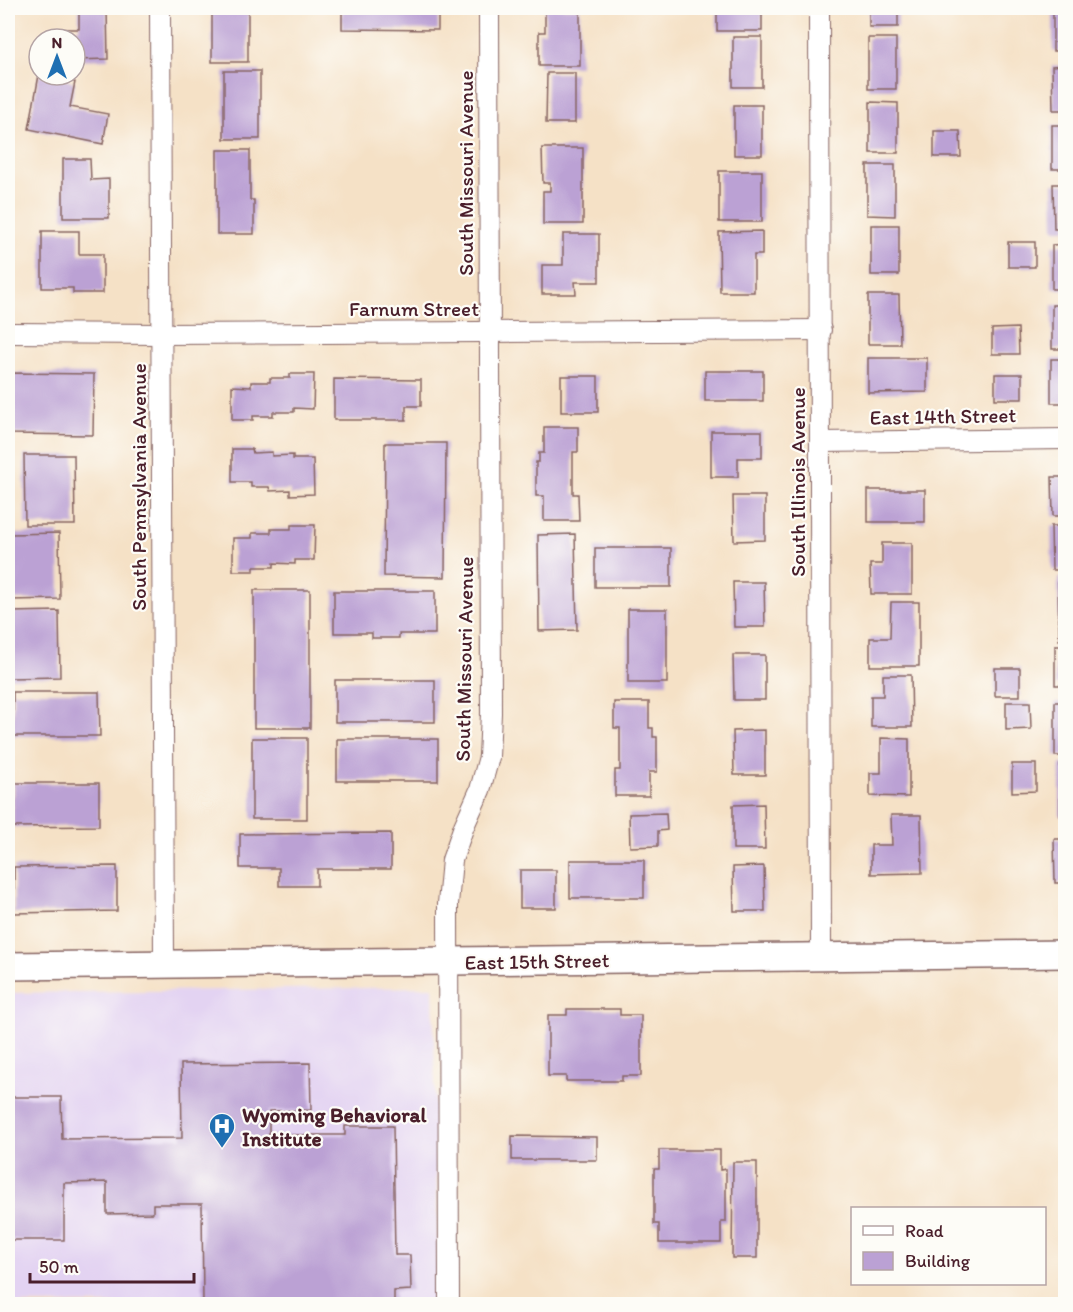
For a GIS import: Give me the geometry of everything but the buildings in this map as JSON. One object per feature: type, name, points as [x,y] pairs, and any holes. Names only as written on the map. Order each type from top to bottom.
[{"type":"main road","name":"East 15th Street","points":[[8,966],[1065,954]]},
{"type":"street","name":"South Pennsylvania Avenue","points":[[160,8],[164,965]]},
{"type":"street","name":"South Missouri Avenue","points":[[449,1305],[448,904],[452,861],[480,790],[489,757],[491,712],[489,8]]},
{"type":"street","name":"South Illinois Avenue","points":[[819,8],[821,957]]},
{"type":"street","name":"Farnum Street","points":[[8,333],[821,330]]},
{"type":"street","name":"East 14th Street","points":[[820,442],[1065,439]]},
{"type":"shaded area","name":"Wyoming Behavioral Institute","points":[[433,987],[439,1304],[8,1304],[8,993]]},
{"type":"place","name":"Wyoming Behavioral Institute","points":[[222,1149]]}]
